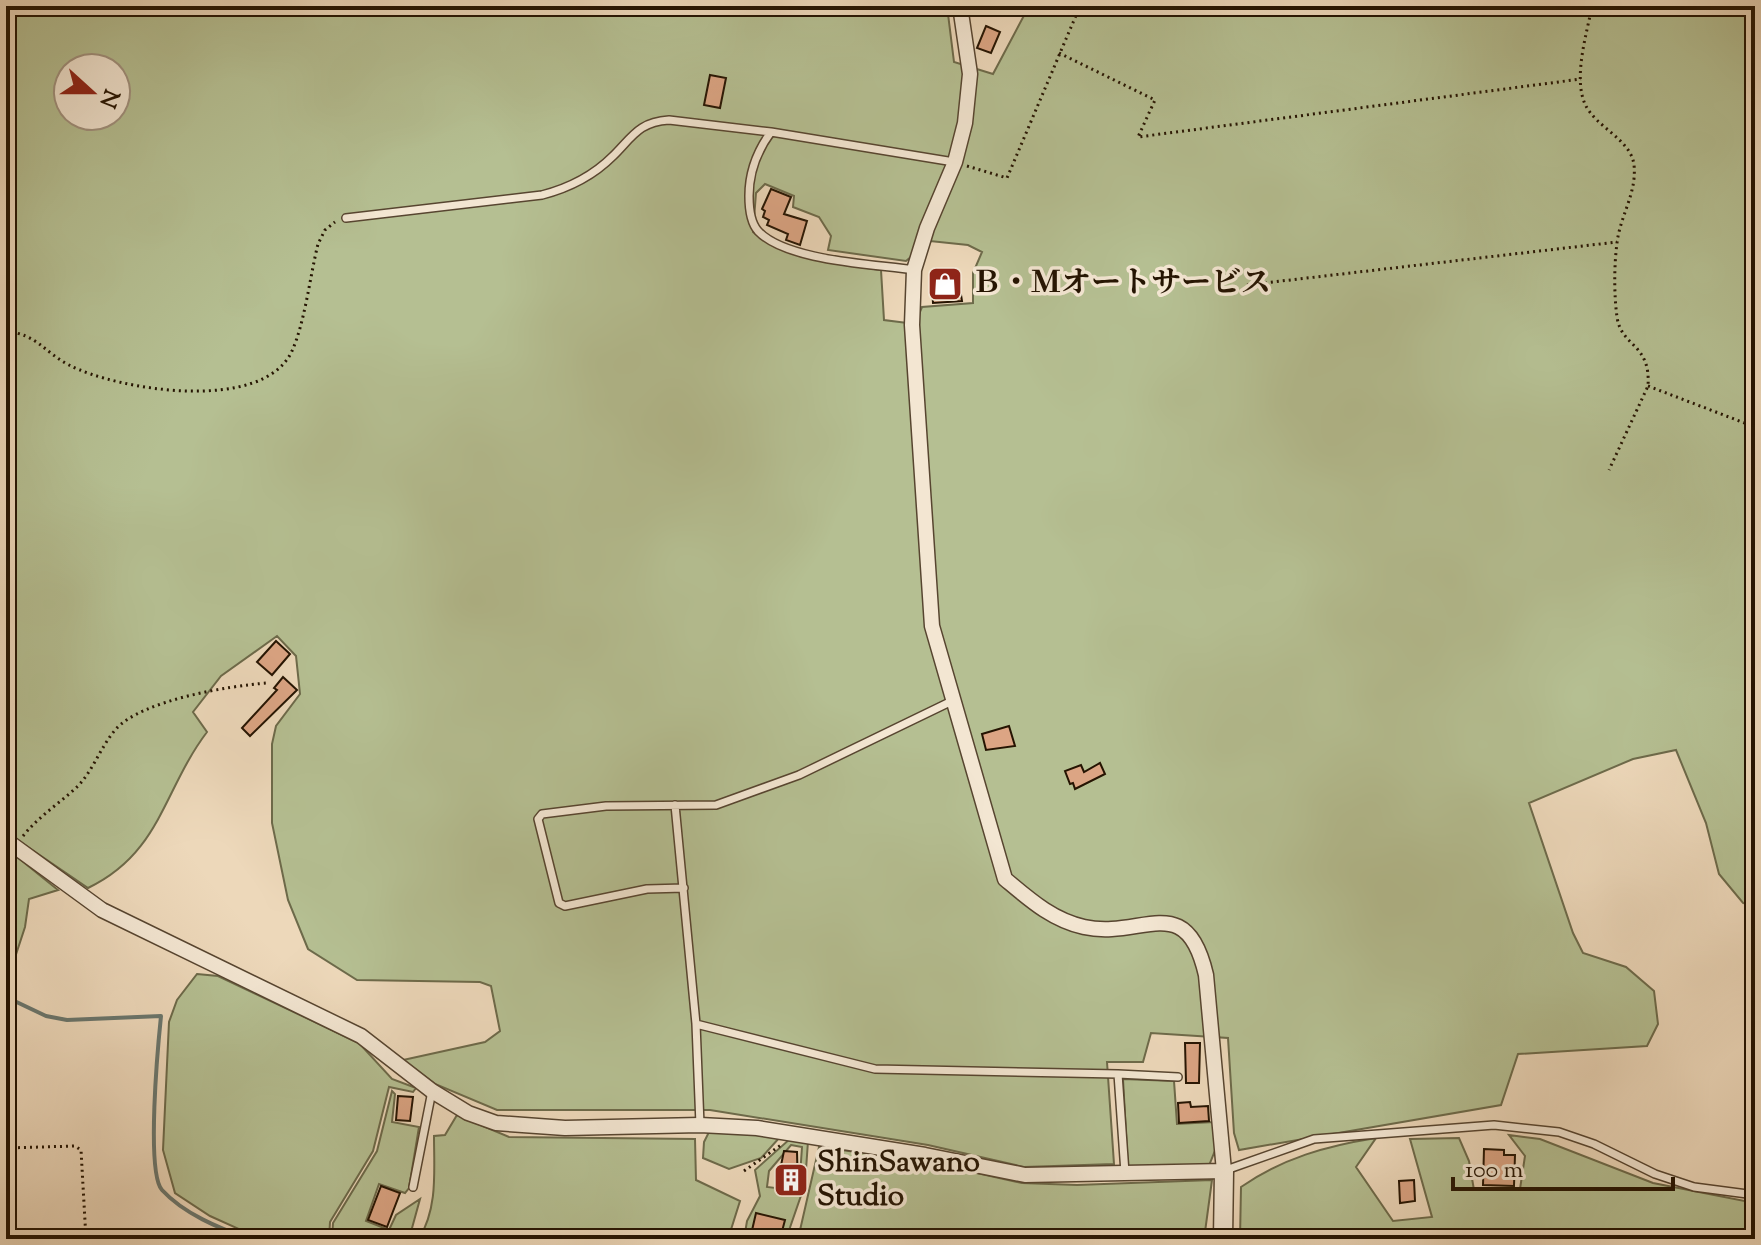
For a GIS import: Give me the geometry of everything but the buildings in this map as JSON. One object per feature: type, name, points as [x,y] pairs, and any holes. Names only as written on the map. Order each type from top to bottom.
[{"type":"street","points":[[960,6],[970,74],[965,123],[955,162],[927,228],[914,270],[912,325],[932,626],[990,817],[998,865],[1005,879],[1036,905],[1063,921],[1087,928],[1163,921],[1180,925],[1193,939],[1206,975],[1224,1171],[1223,1239]]},
{"type":"street","points":[[10,843],[102,910],[361,1036],[432,1091],[468,1113],[496,1123],[565,1128],[700,1125],[791,1133],[1025,1175],[1224,1171]]},
{"type":"lane","points":[[346,218],[542,195],[561,190],[581,181],[613,156],[635,130],[652,121],[669,120],[771,132],[955,162]]},
{"type":"lane","points":[[771,132],[760,146],[749,184],[750,211],[757,230],[802,253],[914,270]]},
{"type":"lane","points":[[684,888],[647,889],[565,906],[559,903],[538,819],[542,814],[606,806],[716,805],[763,790],[953,701]]},
{"type":"lane","points":[[675,805],[696,1024],[700,1125]]},
{"type":"lane","points":[[696,1024],[875,1069],[1178,1077]]},
{"type":"lane","points":[[1118,1074],[1125,1173]]},
{"type":"lane","points":[[413,1187],[432,1091]]},
{"type":"lane","points":[[1224,1171],[1314,1139],[1494,1125],[1559,1132],[1594,1144],[1655,1174],[1694,1187],[1755,1195]]},
{"type":"path","points":[[955,162],[1007,178],[1080,6]]},
{"type":"path","points":[[1592,6],[1581,79],[1583,102],[1593,117],[1624,146],[1634,162],[1633,186],[1617,242],[1619,328],[1646,358],[1648,386],[1609,470]]},
{"type":"path","points":[[1059,53],[1155,100],[1138,137],[1581,79]]},
{"type":"path","points":[[6,331],[37,339],[68,365],[128,387],[170,390],[247,385],[280,368],[291,352],[318,244],[333,223],[346,218]]},
{"type":"path","points":[[1247,285],[1617,242]]},
{"type":"path","points":[[1648,386],[1755,427]]},
{"type":"path","points":[[10,843],[77,786],[116,729],[130,716],[151,706],[223,689],[267,683]]},
{"type":"path","points":[[744,1171],[775,1151],[791,1133]]},
{"type":"path","points":[[6,1148],[75,1146],[81,1150],[86,1239]]},
{"type":"green space","points":[[6,6],[947,6],[954,62],[993,74],[1029,6],[1488,6],[1503,15],[1510,6],[1755,6],[1755,907],[1743,903],[1719,874],[1706,823],[1676,750],[1633,759],[1529,803],[1573,933],[1583,953],[1626,967],[1654,991],[1658,1024],[1647,1046],[1518,1054],[1501,1105],[1239,1150],[1234,1133],[1228,1038],[1151,1033],[1143,1062],[1107,1062],[1114,1164],[1024,1167],[928,1145],[710,1110],[497,1110],[435,1084],[403,1060],[485,1042],[500,1031],[491,986],[480,982],[357,980],[308,949],[288,900],[272,823],[272,744],[276,726],[300,694],[296,656],[277,636],[221,676],[193,712],[207,732],[158,819],[131,857],[112,874],[88,888],[6,832]],"holes":[[[765,184],[794,196],[793,207],[819,217],[831,236],[828,250],[906,261],[930,241],[968,245],[982,252],[973,273],[973,303],[922,307],[915,324],[884,320],[881,270],[797,255],[753,232],[756,193]]]},
{"type":"green space","points":[[6,848],[58,890],[29,899],[25,927],[6,985]]},
{"type":"green space","points":[[197,974],[218,976],[359,1043],[392,1079],[416,1088],[413,1092],[389,1087],[373,1151],[330,1222],[329,1239],[261,1239],[210,1216],[175,1193],[163,1150],[169,1022],[177,1000]]},
{"type":"green space","points":[[1123,1079],[1174,1081],[1177,1124],[1214,1122],[1216,1148],[1208,1168],[1128,1169]]},
{"type":"green space","points":[[392,1091],[395,1094],[392,1122],[419,1127],[409,1188],[405,1193],[379,1184],[366,1221],[389,1230],[396,1215],[420,1199],[409,1239],[332,1239],[333,1223],[377,1151]]},
{"type":"green space","points":[[457,1115],[509,1137],[695,1139],[696,1180],[740,1201],[728,1239],[419,1239],[432,1202],[434,1136],[445,1135]]},
{"type":"green space","points":[[710,1130],[780,1137],[761,1158],[729,1169],[703,1158],[704,1142]]},
{"type":"green space","points":[[1509,1135],[1540,1139],[1653,1183],[1755,1203],[1755,1239],[1240,1239],[1241,1187],[1289,1161],[1322,1149],[1376,1138],[1356,1167],[1393,1221],[1432,1217],[1410,1139],[1459,1138],[1469,1161],[1474,1190],[1520,1189],[1525,1156]]},
{"type":"green space","points":[[791,1138],[808,1141],[805,1184],[786,1239],[744,1239],[747,1221],[760,1196],[755,1170]],"holes":[[[791,1145],[802,1147],[799,1191],[767,1187],[769,1171]]]},
{"type":"green space","points":[[819,1147],[923,1161],[1022,1183],[1077,1185],[1212,1180],[1205,1232],[1207,1239],[798,1239]]},
{"type":"waterway","points":[[6,997],[46,1016],[67,1020],[161,1016],[154,1107],[157,1179],[162,1190],[191,1213],[249,1239]]},
{"type":"place","name":"Ｂ・Ｍオートサービス","points":[[945,284]]},
{"type":"place","name":"ShinSawano Studio","points":[[791,1180]]}]
